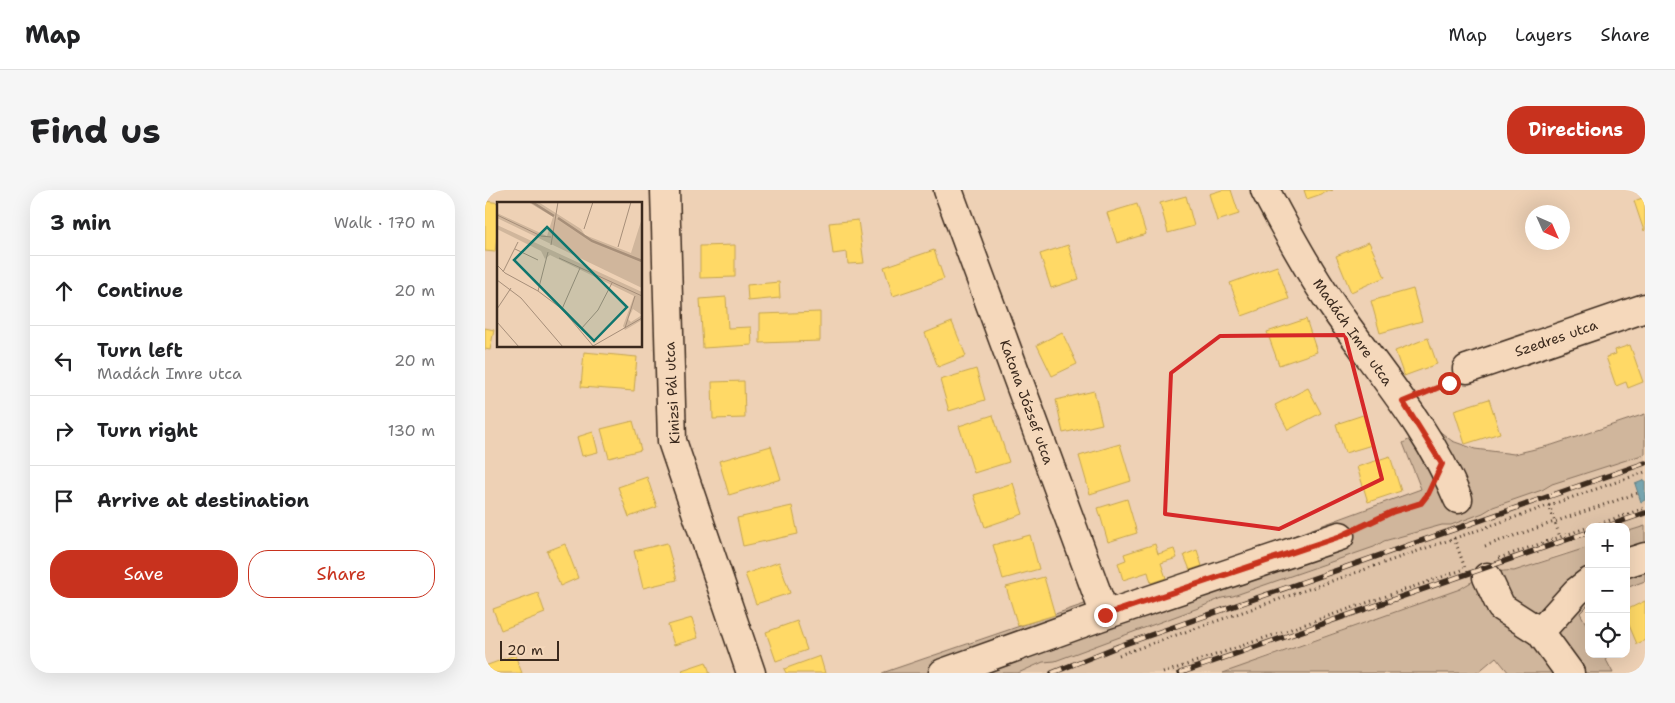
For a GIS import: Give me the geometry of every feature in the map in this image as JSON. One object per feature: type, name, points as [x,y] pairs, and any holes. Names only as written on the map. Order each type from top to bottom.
[{"type":"street","name":"Kinizsi Pál utca","points":[[665,190],[672,441],[751,673]]},
{"type":"street","name":"Katona József utca","points":[[948,190],[1105,615]]},
{"type":"street","name":"Madách Imre utca","points":[[1265,190],[1333,306],[1403,402],[1442,464],[1458,499]]},
{"type":"street","name":"Szedres utca","points":[[1467,369],[1645,308]]},
{"type":"street","points":[[943,673],[1105,615],[1341,536]]},
{"type":"street","points":[[1630,562],[1645,557]]},
{"type":"street","points":[[1482,568],[1501,607],[1540,632],[1570,673]]},
{"type":"street","points":[[1540,632],[1576,592],[1585,585]]},
{"type":"path","points":[[1403,402],[1449,383],[1467,369]]},
{"type":"path","points":[[1341,536],[1392,512],[1421,503],[1428,494],[1442,464]]},
{"type":"path","points":[[1119,655],[1645,472]]},
{"type":"path","points":[[1485,546],[1638,493]]},
{"type":"path","points":[[1549,506],[1560,537]]},
{"type":"path","points":[[1601,523],[1645,508]]},
{"type":"path","points":[[1163,673],[1482,568],[1585,528]]},
{"type":"path","points":[[1455,538],[1482,568]]},
{"type":"highlighted area","points":[[1345,335],[1382,479],[1279,529],[1165,514],[1171,373],[1220,336]]},
{"type":"shaded area","points":[[1645,414],[1645,454],[1552,484],[1542,490],[1493,507],[1483,513],[1451,525],[1442,525],[1384,541],[1374,547],[1233,596],[1222,598],[1055,661],[1043,662],[1018,673],[882,673],[1114,594],[1116,601],[1421,489],[1403,443],[1433,426],[1452,441],[1475,449],[1514,454],[1552,445]]},
{"type":"shaded area","points":[[1645,454],[1645,526],[1630,531],[1630,523],[1585,523],[1585,549],[1562,554],[1514,571],[1503,570],[1472,581],[1460,589],[1259,659],[1249,665],[1226,673],[1018,673],[1043,662],[1055,661],[1222,598],[1233,596],[1374,547],[1384,541],[1442,524],[1451,525],[1483,513],[1493,507],[1542,490],[1552,484]]},
{"type":"shaded area","points":[[1645,526],[1645,581],[1630,587],[1630,568],[1630,531]]},
{"type":"shaded area","points":[[1585,548],[1585,608],[1580,613],[1585,622],[1585,658],[1605,658],[1613,673],[1509,673],[1496,657],[1477,673],[1223,673],[1460,589],[1485,576],[1514,571]]},
{"type":"building: Homes","points":[[1222,190],[1231,190],[1239,214],[1217,221],[1209,194]]},
{"type":"building: Homes","points":[[1304,190],[1333,190],[1307,199]]},
{"type":"building: Homes","points":[[1186,196],[1194,226],[1168,233],[1160,203]]},
{"type":"building: Homes","points":[[1645,197],[1645,230],[1644,231],[1634,201]]},
{"type":"building: Homes","points":[[485,201],[497,202],[497,238],[495,252],[485,251]]},
{"type":"building: Homes","points":[[1137,204],[1146,234],[1117,243],[1107,213]]},
{"type":"building: Homes","points":[[858,220],[864,263],[848,264],[847,252],[833,254],[829,223]]},
{"type":"building: Homes","points":[[1369,242],[1385,277],[1351,292],[1336,256]]},
{"type":"building: Homes","points":[[735,245],[735,277],[700,278],[700,246]]},
{"type":"building: Homes","points":[[1068,245],[1079,279],[1051,288],[1040,254]]},
{"type":"building: Homes","points":[[934,250],[944,279],[893,296],[884,267]]},
{"type":"building: Homes","points":[[1277,266],[1289,299],[1242,316],[1230,283]]},
{"type":"building: Homes","points":[[779,282],[780,298],[748,301],[747,285]]},
{"type":"building: Homes","points":[[1413,289],[1422,321],[1380,333],[1371,301]]},
{"type":"building: Homes","points":[[726,297],[728,328],[751,327],[752,345],[703,348],[700,299]]},
{"type":"building: Homes","points":[[820,312],[820,341],[760,343],[760,314]]},
{"type":"building: Homes","points":[[1306,319],[1317,352],[1279,365],[1267,332]]},
{"type":"building: Homes","points":[[952,322],[966,356],[938,367],[925,333]]},
{"type":"building: Homes","points":[[485,328],[494,330],[490,350],[485,349]]},
{"type":"building: Homes","points":[[1062,332],[1077,364],[1052,376],[1037,345]]},
{"type":"building: Homes","points":[[1428,338],[1437,364],[1404,376],[1395,351]]},
{"type":"building: Homes","points":[[1630,345],[1643,382],[1628,388],[1626,382],[1616,386],[1606,357],[1616,354],[1615,350]]},
{"type":"building: Homes","points":[[584,352],[637,357],[634,391],[581,387]]},
{"type":"building: Homes","points":[[976,369],[985,400],[949,411],[940,380]]},
{"type":"building: Homes","points":[[744,381],[745,418],[713,419],[712,382]]},
{"type":"building: Homes","points":[[1308,388],[1321,413],[1288,430],[1275,405]]},
{"type":"building: Homes","points":[[1094,391],[1102,424],[1063,433],[1056,400]]},
{"type":"building: Homes","points":[[1489,399],[1500,433],[1465,444],[1454,410]]},
{"type":"building: Homes","points":[[993,415],[1009,462],[974,473],[959,426]]},
{"type":"building: Homes","points":[[1363,415],[1372,445],[1345,453],[1336,424]]},
{"type":"building: Homes","points":[[633,421],[641,450],[609,458],[601,429]]},
{"type":"building: Homes","points":[[593,432],[598,452],[582,456],[577,437]]},
{"type":"building: Homes","points":[[1120,444],[1131,481],[1090,494],[1079,456]]},
{"type":"building: Homes","points":[[771,446],[781,479],[729,495],[719,461]]},
{"type":"building: Homes","points":[[1390,456],[1401,491],[1368,502],[1357,467]]},
{"type":"building: Homes","points":[[647,477],[657,507],[629,517],[618,487]]},
{"type":"building: Homes","points":[[1013,483],[1023,514],[985,527],[974,495]]},
{"type":"building: Homes","points":[[1127,499],[1137,533],[1108,542],[1098,508]]},
{"type":"building: Homes","points":[[792,506],[798,534],[743,546],[737,518]]},
{"type":"building: Homes","points":[[1030,535],[1039,569],[1003,579],[993,545]]},
{"type":"building: Homes","points":[[667,543],[677,580],[643,588],[634,551]]},
{"type":"building: Homes","points":[[565,544],[578,578],[560,586],[547,551]]},
{"type":"building: Homes","points":[[1155,544],[1158,554],[1174,549],[1177,558],[1161,563],[1166,578],[1151,583],[1148,572],[1123,580],[1118,563],[1126,560],[1124,554]]},
{"type":"building: Homes","points":[[1197,550],[1202,566],[1190,570],[1184,555]]},
{"type":"building: Homes","points":[[779,562],[790,593],[756,604],[745,574]]},
{"type":"building: Homes","points":[[1044,577],[1055,615],[1018,626],[1006,587]]},
{"type":"building: Homes","points":[[538,593],[545,613],[501,630],[493,609]]},
{"type":"building: Homes","points":[[1645,601],[1645,640],[1637,644],[1630,627],[1630,608]]},
{"type":"building: Homes","points":[[692,618],[698,638],[674,645],[668,625]]},
{"type":"building: Homes","points":[[797,621],[807,650],[776,661],[766,632]]},
{"type":"building: Homes","points":[[515,655],[522,673],[485,673],[485,666]]},
{"type":"building: Homes","points":[[820,656],[825,673],[786,673],[784,669]]},
{"type":"building: Homes","points":[[706,662],[710,673],[683,673],[682,670]]},
{"type":"building: Public","points":[[1645,480],[1645,500],[1641,502],[1635,484]]},
{"type":"railway","points":[[1052,673],[1119,646],[1645,463]]},
{"type":"railway","points":[[1616,523],[1645,513]]},
{"type":"railway","points":[[1180,673],[1585,533]]},
{"type":"route","points":[[1105,615],[1341,536],[1392,512],[1421,503],[1428,494],[1442,464],[1403,402],[1449,383]]}]
